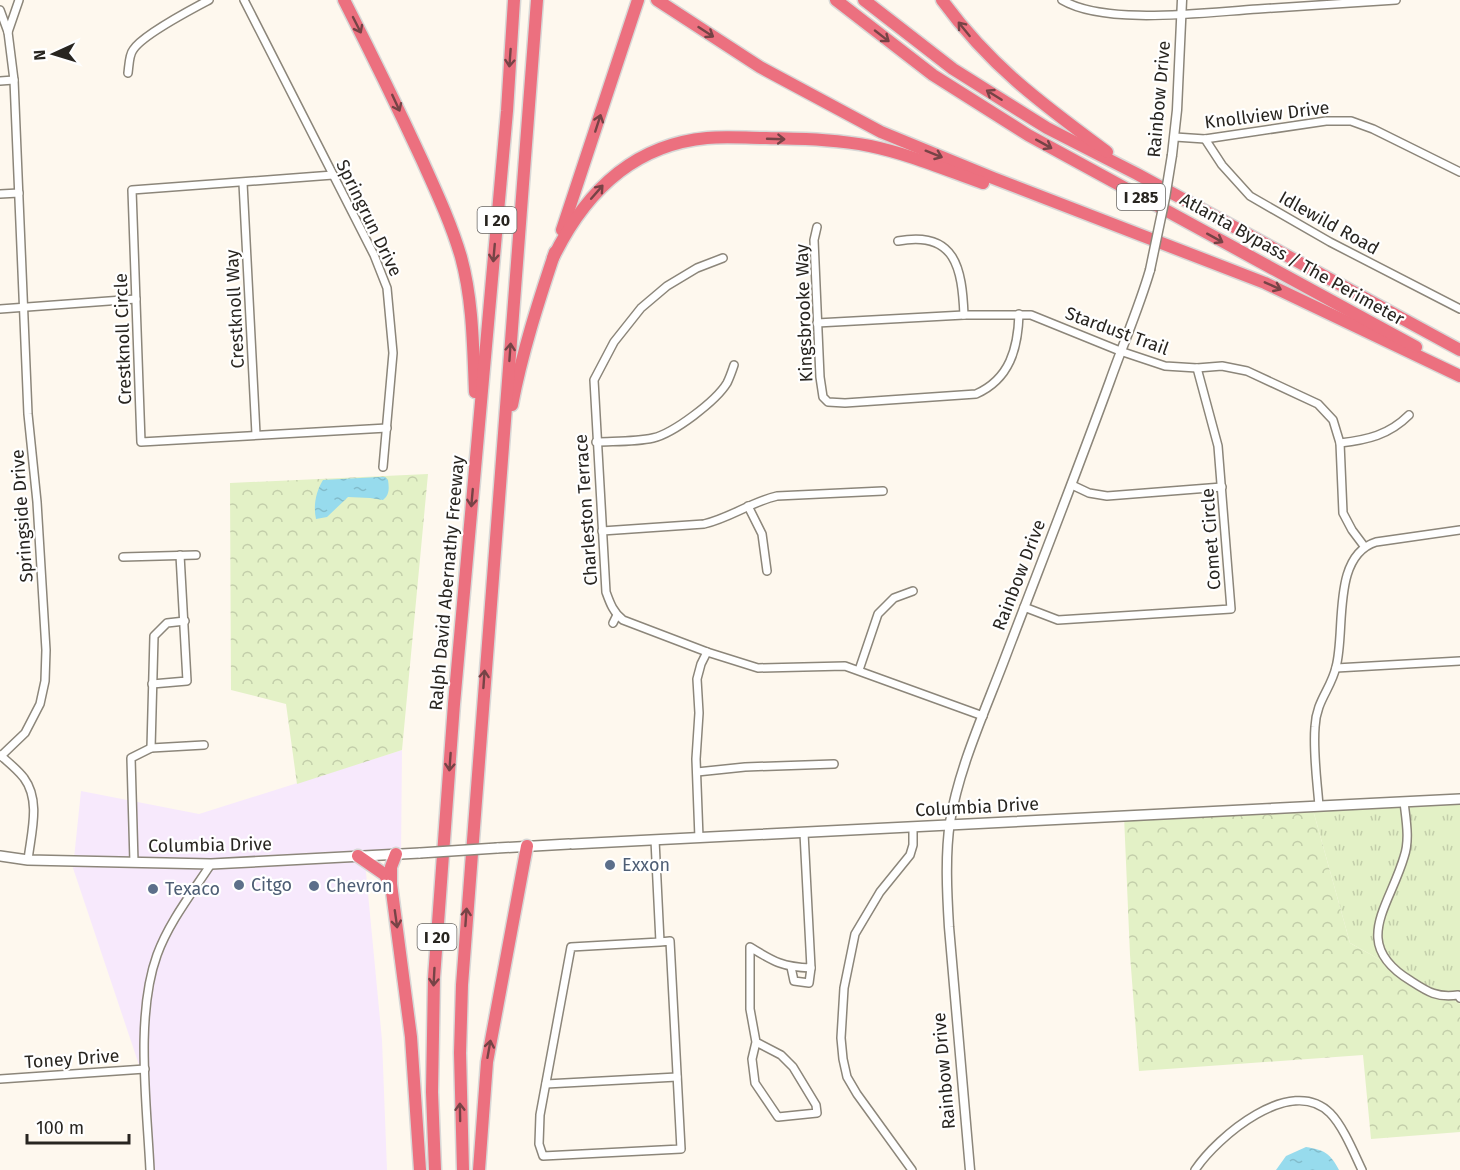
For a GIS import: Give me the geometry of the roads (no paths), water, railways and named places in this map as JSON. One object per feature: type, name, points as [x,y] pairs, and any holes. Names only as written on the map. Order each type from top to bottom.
[{"type":"highway","points":[[344,0],[444,207],[460,256],[473,327],[477,440]]},
{"type":"highway","name":"Ralph David Abernathy Freeway","points":[[435,1170],[431,1048],[434,978],[454,704],[506,122],[514,0]]},
{"type":"highway","name":"I 20","points":[[463,1170],[460,1053],[462,985],[537,0]]},
{"type":"highway","points":[[492,578],[511,414],[519,367],[638,0]]},
{"type":"highway","points":[[657,0],[760,67],[880,132],[1265,283],[1460,374]]},
{"type":"highway","name":"Atlanta Bypass / The Perimeter","points":[[836,0],[933,75],[1028,135],[1460,374]]},
{"type":"highway","name":"Atlanta Bypass / The Perimeter","points":[[864,0],[953,69],[1047,128],[1137,174],[1460,350]]},
{"type":"highway","points":[[942,0],[975,42],[1008,76],[1043,105],[1137,174]]},
{"type":"highway","points":[[553,258],[579,212],[605,182],[617,173],[642,157],[672,144],[721,137],[827,140],[871,146],[1125,230]]},
{"type":"highway","points":[[479,1170],[487,1062],[527,846]]},
{"type":"highway","points":[[396,854],[391,867],[391,884],[411,1037],[420,1170]]},
{"type":"highway","points":[[358,856],[384,874],[391,884]]},
{"type":"main road","name":"Columbia Drive","points":[[0,856],[28,860],[211,864],[1460,799]]},
{"type":"street","points":[[8,32],[19,0]]},
{"type":"street","points":[[128,73],[132,50],[180,15],[209,0]]},
{"type":"street","name":"Springrun Drive","points":[[244,0],[374,255],[387,288],[393,353],[383,467]]},
{"type":"street","points":[[1062,0],[1092,12],[1144,15],[1182,14],[1301,3],[1396,0]]},
{"type":"street","name":"Rainbow Drive","points":[[970,1170],[949,927],[947,891],[950,824],[958,788],[983,717],[1072,485],[1120,351],[1142,300],[1166,198],[1175,137],[1182,0]]},
{"type":"street","name":"Springside Drive","points":[[0,10],[8,32],[14,80],[28,414],[37,502],[45,638],[45,681],[40,704],[25,733],[1,755]]},
{"type":"street","points":[[0,81],[14,80]]},
{"type":"street","name":"Knollview Drive","points":[[1175,137],[1205,139],[1326,121],[1351,122],[1373,129],[1460,172]]},
{"type":"street","name":"Idlewild Road","points":[[1205,139],[1222,165],[1250,196],[1330,242],[1460,309]]},
{"type":"street","name":"Crestknoll Circle","points":[[333,175],[132,190],[141,442],[387,428]]},
{"type":"street","name":"Crestknoll Way","points":[[243,183],[256,434]]},
{"type":"street","points":[[0,194],[19,193]]},
{"type":"street","name":"Kingsbrooke Way","points":[[817,227],[814,240],[817,323],[823,397],[828,402],[845,403],[976,394],[991,387],[1000,378],[1012,356],[1018,336],[1019,314]]},
{"type":"street","points":[[898,242],[921,239],[939,245],[950,252],[958,265],[964,315]]},
{"type":"street","name":"Charleston Terrace","points":[[617,615],[606,592],[594,380],[614,342],[641,308],[667,286],[697,268],[723,258]]},
{"type":"street","points":[[0,309],[136,299]]},
{"type":"street","name":"Stardust Trail","points":[[817,323],[964,315],[1031,315],[1120,351],[1165,366],[1197,368],[1222,366],[1246,371],[1317,404],[1333,420],[1340,443],[1343,513],[1364,546]]},
{"type":"street","points":[[596,442],[642,440],[665,433],[711,401],[728,382],[734,365]]},
{"type":"street","name":"Comet Circle","points":[[1024,607],[1058,620],[1231,609],[1218,446],[1197,368]]},
{"type":"street","points":[[1340,443],[1378,436],[1397,427],[1409,415]]},
{"type":"street","points":[[1072,485],[1089,493],[1107,496],[1222,487]]},
{"type":"street","points":[[602,531],[704,524],[777,496],[883,491]]},
{"type":"street","points":[[748,506],[762,534],[767,572]]},
{"type":"street","points":[[1319,806],[1314,728],[1318,706],[1336,668],[1347,574],[1364,546],[1376,542],[1460,530]]},
{"type":"street","points":[[152,684],[187,681],[180,555]]},
{"type":"street","points":[[123,557],[196,555]]},
{"type":"street","points":[[859,670],[878,614],[894,598],[913,591]]},
{"type":"street","points":[[613,623],[617,615],[623,620],[707,652],[758,668],[845,666],[983,717]]},
{"type":"street","points":[[151,748],[154,636],[167,623],[185,621]]},
{"type":"street","points":[[699,838],[696,759],[699,713],[697,679],[707,652]]},
{"type":"street","points":[[1336,668],[1460,661]]},
{"type":"street","points":[[134,862],[131,758],[151,748],[204,746]]},
{"type":"street","points":[[1,755],[24,777],[32,792],[34,807],[28,860]]},
{"type":"street","points":[[697,772],[745,767],[834,764]]},
{"type":"street","points":[[1404,802],[1407,840],[1405,856],[1380,918],[1377,942],[1379,949],[1384,959],[1396,970],[1429,992],[1444,997],[1458,995],[1460,998]]},
{"type":"street","points":[[912,1170],[856,1094],[847,1077],[841,1038],[844,988],[855,934],[880,892],[910,855],[913,845],[913,827]]},
{"type":"street","points":[[791,967],[794,981],[809,983],[811,968],[804,833]]},
{"type":"street","points":[[655,840],[660,942]]},
{"type":"street","points":[[150,1170],[144,1025],[150,979],[167,931],[211,864]]},
{"type":"street","points":[[670,941],[677,1077],[681,1149],[547,1157],[541,1152],[540,1115],[571,947],[670,941]]},
{"type":"street","points":[[756,1042],[781,1055],[793,1067],[816,1105],[817,1113],[778,1117],[755,1083],[752,1059],[756,1042],[750,1009],[750,947],[777,963],[791,967],[811,968]]},
{"type":"street","name":"Toney Drive","points":[[0,1079],[145,1069]]},
{"type":"street","points":[[546,1084],[677,1077]]},
{"type":"street","points":[[1195,1170],[1217,1143],[1237,1126],[1273,1105],[1298,1102],[1318,1105],[1330,1113],[1362,1170]]},
{"type":"water","points":[[385,477],[389,488],[383,500],[348,497],[327,517],[316,519],[316,499],[323,480]]},
{"type":"water","points":[[1306,1147],[1326,1153],[1339,1170],[1276,1170],[1286,1156]]},
{"type":"place","name":"Exxon","points":[[610,865]]},
{"type":"place","name":"Citgo","points":[[239,885]]},
{"type":"place","name":"Chevron","points":[[314,886]]},
{"type":"place","name":"Texaco","points":[[153,889]]}]
